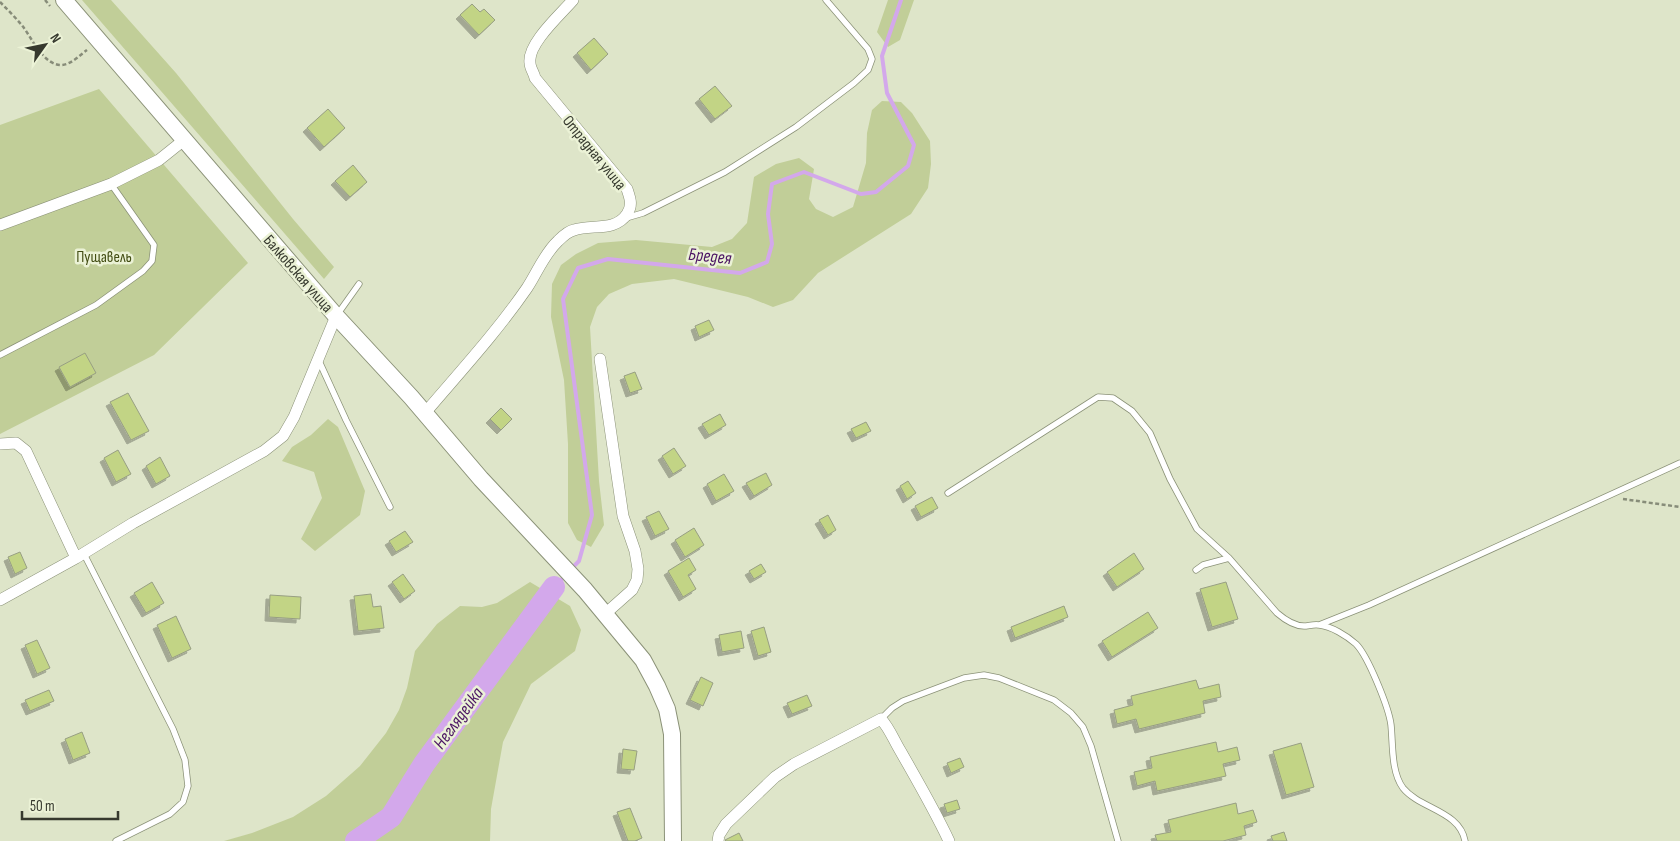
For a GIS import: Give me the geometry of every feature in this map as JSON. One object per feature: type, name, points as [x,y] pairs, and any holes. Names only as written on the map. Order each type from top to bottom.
[{"type":"main road","name":"Балковская улица","points":[[64,0],[336,316],[481,479],[585,590],[642,660],[657,686],[667,709],[672,734],[673,841]]},
{"type":"street","name":"Отрадная улица","points":[[573,0],[537,41],[530,52],[530,63],[535,78],[626,189],[631,200],[630,209],[624,219]]},
{"type":"street","points":[[0,225],[111,184],[159,160],[184,140]]},
{"type":"street","points":[[425,414],[522,295],[544,258],[559,240],[574,230],[611,226],[624,219]]},
{"type":"street","points":[[0,600],[80,556],[133,523],[264,451],[283,436],[294,417],[336,316]]},
{"type":"street","points":[[600,358],[623,516],[635,551],[638,570],[637,580],[632,590],[605,614]]},
{"type":"street","points":[[0,444],[16,442],[26,451],[80,556]]},
{"type":"street","points":[[718,841],[719,835],[726,824],[775,777],[794,764],[881,719],[888,727],[898,748],[931,804],[949,841]]},
{"type":"lane","points":[[624,219],[643,213],[725,172],[796,127],[834,100],[868,70],[872,59],[868,49],[826,0]]},
{"type":"lane","points":[[0,355],[96,306],[143,271],[152,261],[154,245],[111,184]]},
{"type":"lane","points":[[336,316],[360,284]]},
{"type":"lane","points":[[318,360],[390,507]]},
{"type":"lane","points":[[948,493],[1098,397],[1113,398],[1132,411],[1150,433],[1170,479],[1197,529],[1229,558],[1277,613],[1286,620],[1300,626],[1319,625],[1369,605],[1680,462]]},
{"type":"lane","points":[[80,556],[173,729],[185,760],[188,786],[183,802],[170,814],[116,841]]},
{"type":"lane","points":[[1196,570],[1203,565],[1229,558]]},
{"type":"lane","points":[[1319,625],[1336,630],[1356,644],[1367,659],[1391,722],[1395,765],[1398,779],[1404,788],[1411,795],[1458,824],[1463,832],[1465,841]]},
{"type":"lane","points":[[881,719],[892,708],[904,701],[964,678],[984,675],[999,678],[1054,700],[1071,713],[1083,727],[1092,746],[1118,841]]},
{"type":"path","points":[[0,2],[23,27],[41,54],[52,62],[61,65],[73,61],[98,41]]},
{"type":"path","points":[[1604,497],[1680,507]]},
{"type":"green space","points":[[82,0],[111,0],[176,73],[334,267],[324,279]]},
{"type":"green space","points":[[888,0],[914,0],[900,40],[888,47],[877,32]]},
{"type":"green space","name":"Пущавель","points":[[99,89],[248,263],[154,355],[0,434],[0,125]]},
{"type":"green space","points":[[882,101],[901,102],[912,113],[930,141],[931,164],[928,188],[911,214],[818,273],[793,300],[773,307],[748,297],[674,279],[632,284],[609,294],[597,307],[590,327],[599,481],[604,525],[591,547],[577,540],[568,523],[568,444],[564,380],[551,317],[552,284],[561,265],[576,254],[598,243],[636,240],[712,247],[732,239],[747,223],[754,177],[776,164],[799,158],[814,169],[809,199],[816,209],[833,217],[853,207],[866,163],[867,133],[872,110]]},
{"type":"green space","points":[[328,419],[338,427],[365,491],[360,515],[315,551],[301,539],[322,498],[314,472],[282,461],[292,447],[311,435]]},
{"type":"green space","points":[[530,582],[570,606],[581,630],[575,651],[531,684],[503,742],[491,809],[490,841],[224,841],[252,833],[293,817],[326,796],[360,766],[386,733],[399,710],[407,688],[415,651],[437,624],[460,606],[482,607],[497,603]]},
{"type":"building","points":[[472,4],[480,12],[484,9],[495,20],[479,35],[460,15]]},
{"type":"building","points":[[594,38],[608,54],[591,70],[577,53]]},
{"type":"building","points":[[715,86],[732,106],[715,119],[699,99]]},
{"type":"building","points":[[328,109],[345,128],[324,147],[307,128]]},
{"type":"building","points":[[353,165],[367,182],[350,197],[335,181]]},
{"type":"building","points":[[709,320],[714,330],[699,337],[695,326]]},
{"type":"building","points":[[85,353],[96,373],[70,387],[59,367]]},
{"type":"building","points":[[635,372],[642,389],[630,393],[624,376]]},
{"type":"building","points":[[128,393],[149,431],[131,440],[110,402]]},
{"type":"building","points":[[501,408],[512,419],[501,430],[490,419]]},
{"type":"building","points":[[720,414],[726,425],[709,435],[702,424]]},
{"type":"building","points":[[866,422],[871,431],[856,438],[851,429]]},
{"type":"building","points":[[674,448],[686,466],[673,474],[662,456]]},
{"type":"building","points":[[118,450],[131,474],[116,482],[104,458]]},
{"type":"building","points":[[160,457],[170,476],[156,484],[146,466]]},
{"type":"building","points":[[766,473],[772,485],[754,496],[746,483]]},
{"type":"building","points":[[724,474],[734,491],[716,501],[707,484]]},
{"type":"building","points":[[908,481],[916,493],[907,499],[900,486]]},
{"type":"building","points":[[932,497],[938,508],[921,517],[915,506]]},
{"type":"building","points":[[659,511],[669,529],[655,536],[646,517]]},
{"type":"building","points":[[828,515],[836,530],[828,535],[819,520]]},
{"type":"building","points":[[694,528],[704,545],[685,557],[675,540]]},
{"type":"building","points":[[405,531],[413,542],[396,552],[389,541]]},
{"type":"building","points":[[20,552],[27,568],[15,574],[8,557]]},
{"type":"building","points":[[1134,553],[1144,569],[1117,587],[1107,572]]},
{"type":"building","points":[[689,558],[696,570],[688,575],[696,589],[683,597],[668,571]]},
{"type":"building","points":[[761,564],[766,572],[754,579],[749,571]]},
{"type":"building","points":[[403,574],[415,591],[404,599],[392,582]]},
{"type":"building","points":[[152,582],[164,603],[146,613],[134,593]]},
{"type":"building","points":[[1226,582],[1238,619],[1212,627],[1200,589]]},
{"type":"building","points":[[371,594],[373,607],[381,606],[384,628],[358,631],[354,596]]},
{"type":"building","points":[[270,595],[301,597],[300,619],[269,617]]},
{"type":"building","points":[[1064,606],[1068,617],[1015,638],[1011,627]]},
{"type":"building","points":[[1148,612],[1158,628],[1112,657],[1102,641]]},
{"type":"building","points":[[176,616],[191,649],[172,658],[157,625]]},
{"type":"building","points":[[764,627],[771,652],[758,656],[751,631]]},
{"type":"building","points":[[741,631],[744,648],[722,652],[719,635]]},
{"type":"building","points":[[37,640],[50,668],[37,674],[25,645]]},
{"type":"building","points":[[701,677],[713,683],[703,706],[690,700]]},
{"type":"building","points":[[1196,680],[1199,689],[1219,684],[1221,697],[1203,701],[1205,713],[1139,729],[1136,719],[1117,724],[1114,710],[1133,705],[1131,696]]},
{"type":"building","points":[[49,690],[54,701],[30,711],[25,700]]},
{"type":"building","points":[[807,695],[812,706],[792,714],[787,703]]},
{"type":"building","points":[[82,732],[90,753],[73,760],[65,739]]},
{"type":"building","points":[[1216,742],[1218,752],[1237,747],[1240,760],[1223,764],[1226,776],[1157,791],[1155,781],[1137,786],[1134,772],[1152,768],[1150,757]]},
{"type":"building","points":[[1301,743],[1314,787],[1286,795],[1273,751]]},
{"type":"building","points":[[623,749],[637,751],[634,770],[621,769]]},
{"type":"building","points":[[960,758],[964,767],[951,773],[947,763]]},
{"type":"building","points":[[957,800],[960,809],[947,813],[944,804]]},
{"type":"building","points":[[1236,803],[1238,814],[1253,810],[1257,822],[1244,826],[1246,835],[1223,841],[1157,841],[1155,835],[1171,832],[1168,820]]},
{"type":"building","points":[[630,808],[642,838],[635,841],[628,841],[617,812]]},
{"type":"building","points":[[1284,832],[1287,841],[1273,841],[1271,836]]},
{"type":"building","points":[[739,833],[743,841],[725,840]]},
{"type":"waterway","name":"Бредея","points":[[571,569],[579,561],[592,515],[563,299],[578,268],[608,259],[740,273],[767,262],[772,244],[768,214],[772,184],[804,172],[861,194],[876,192],[908,166],[914,145],[887,93],[882,56],[901,0]]},
{"type":"waterway","name":"Бредея","points":[[554,587],[565,576]]},
{"type":"waterway","name":"Неглядейка","points":[[356,841],[391,817],[424,764],[554,587]]}]
